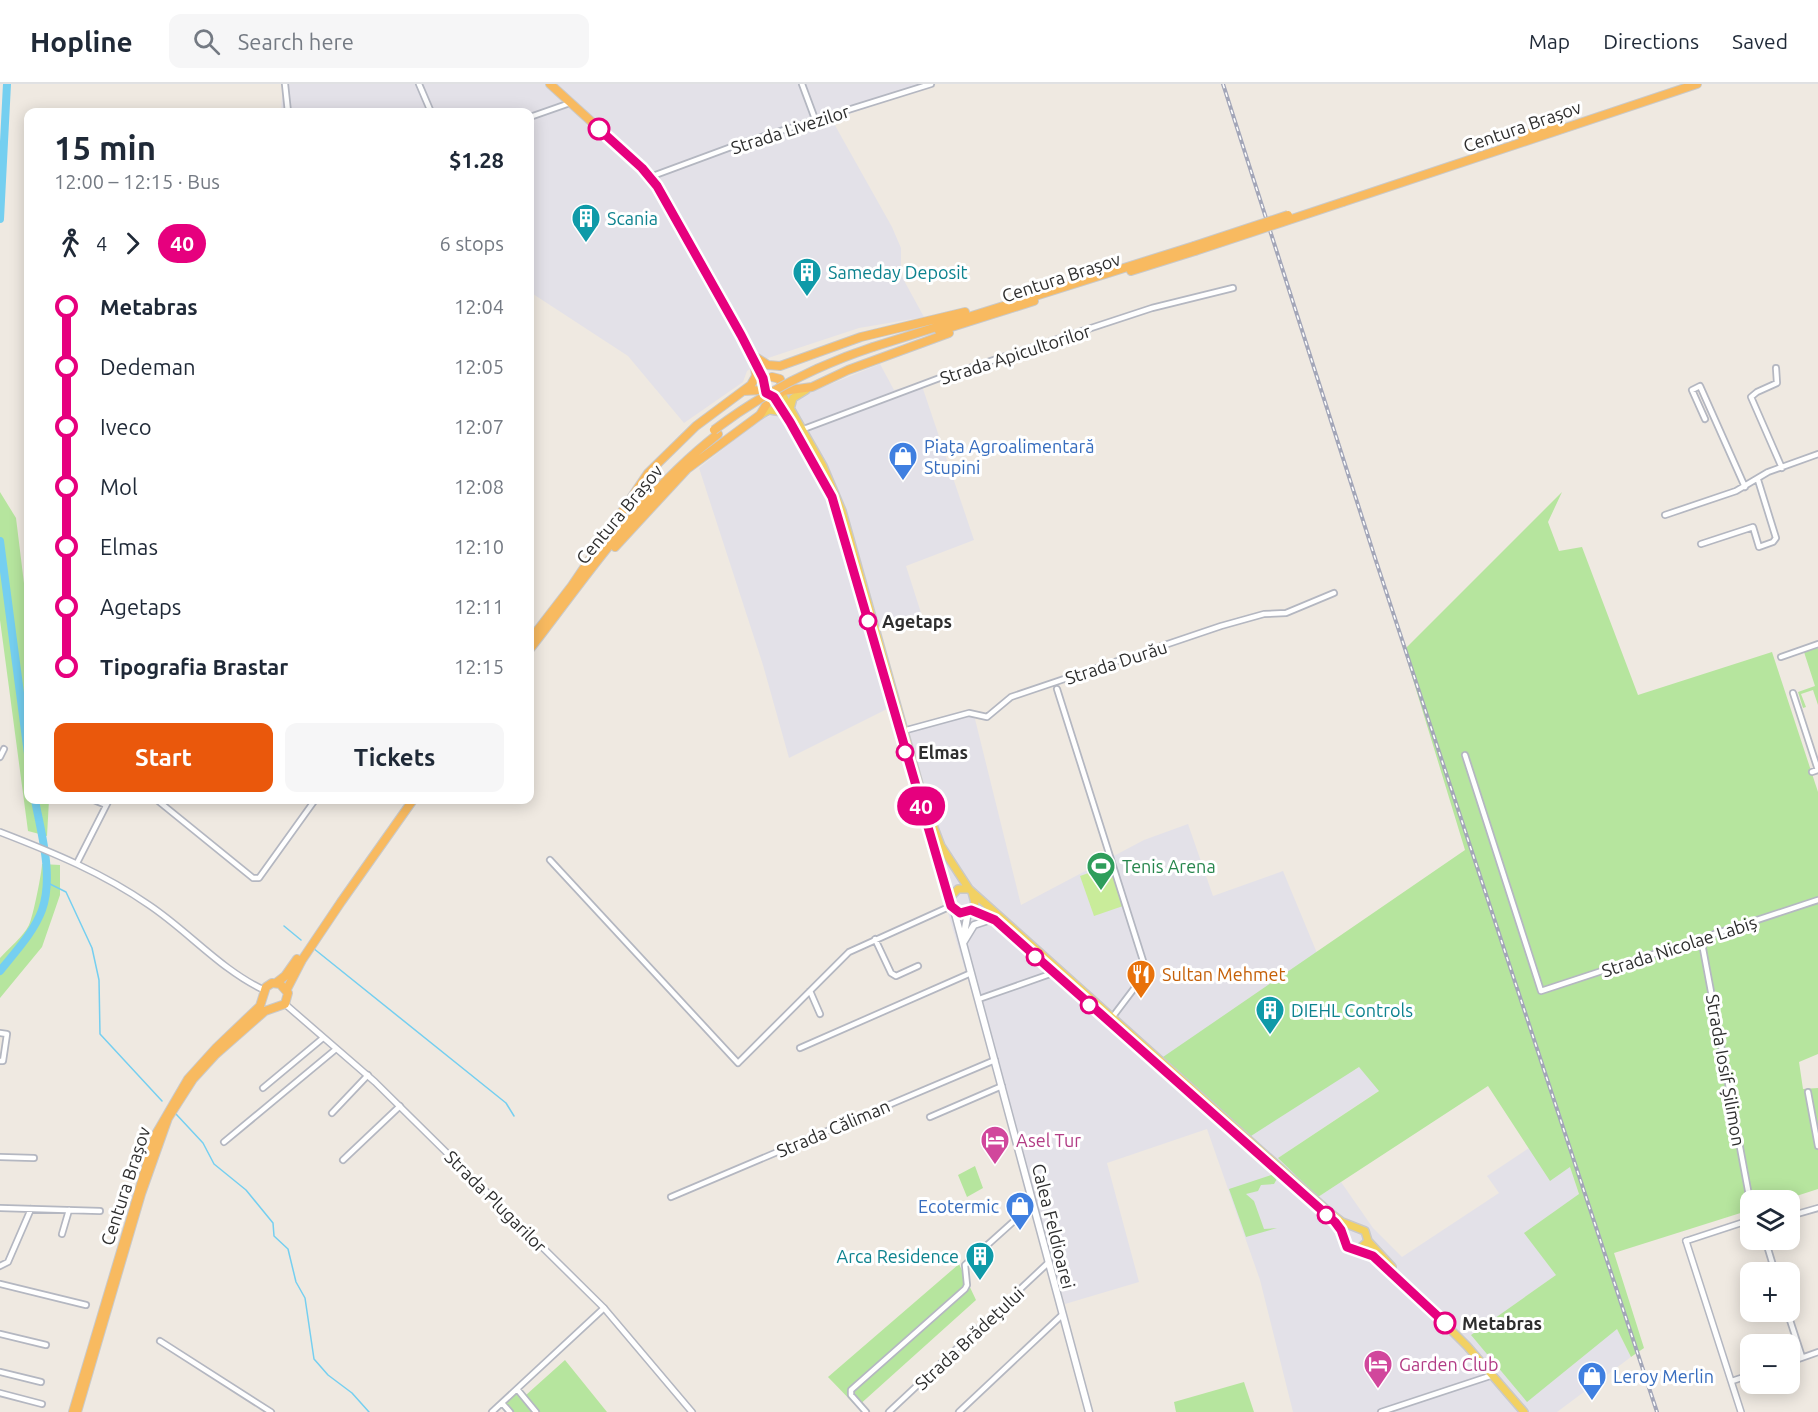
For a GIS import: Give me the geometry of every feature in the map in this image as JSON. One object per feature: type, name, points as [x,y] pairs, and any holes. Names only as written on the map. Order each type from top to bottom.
[{"type":"highway","points":[[550,84],[650,177],[755,359],[764,387],[777,395],[812,387],[991,312]]},
{"type":"highway","name":"Centura Brașov","points":[[534,643],[642,497],[676,461],[748,406],[801,375],[874,349],[1195,249],[1681,84]]},
{"type":"highway","name":"Centura Brașov","points":[[1342,199],[1697,84]]},
{"type":"highway","points":[[755,359],[773,366],[792,363],[847,341],[971,311],[991,312]]},
{"type":"highway","points":[[573,588],[687,470],[760,415],[777,395],[783,382],[775,378],[755,359]]},
{"type":"highway","points":[[573,588],[648,473],[696,426],[743,391],[756,376],[755,359]]},
{"type":"highway","points":[[743,391],[764,387],[792,363]]},
{"type":"highway","name":"Centura Brașov","points":[[534,635],[573,588]]},
{"type":"highway","points":[[270,1008],[263,1001],[264,990],[285,976],[404,804]]},
{"type":"highway","points":[[285,1004],[288,997],[286,989],[302,960],[340,902],[410,804]]},
{"type":"highway","points":[[276,983],[286,989]]},
{"type":"highway","name":"Centura Brașov","points":[[73,1412],[156,1134],[188,1079],[263,1001]]},
{"type":"highway","name":"Centura Brașov","points":[[77,1412],[147,1173],[168,1118],[194,1079],[215,1054],[270,1008],[278,1009],[285,1004]]},
{"type":"main road","points":[[760,415],[773,410],[787,411],[795,395],[812,387]]},
{"type":"main road","name":"Calea Feldioarei","points":[[777,395],[822,477],[837,514],[979,999],[1088,1412]]},
{"type":"main road","name":"Calea Feldioarei","points":[[787,411],[801,429],[823,466],[842,511],[903,731],[935,832],[948,860],[970,890],[975,903],[970,911],[963,944]]},
{"type":"main road","points":[[950,898],[958,889],[970,890],[1053,973],[1338,1226],[1347,1247],[1369,1253],[1448,1326],[1524,1412]]},
{"type":"main road","points":[[952,908],[960,913],[970,911],[999,919],[1319,1203],[1342,1222],[1365,1231],[1368,1241],[1470,1343],[1530,1412]]},
{"type":"main road","points":[[963,944],[974,925],[982,920],[999,919]]},
{"type":"main road","points":[[1344,1237],[1348,1229],[1354,1227]]},
{"type":"main road","points":[[1358,1251],[1368,1241]]},
{"type":"street","points":[[285,84],[288,108]]},
{"type":"street","points":[[419,84],[428,108]]},
{"type":"street","points":[[802,84],[815,119]]},
{"type":"street","name":"Strada Livezilor","points":[[650,177],[815,119],[931,84]]},
{"type":"street","points":[[534,116],[570,103]]},
{"type":"street","name":"Strada Apicultorilor","points":[[801,429],[945,376],[1152,308],[1233,288]]},
{"type":"street","points":[[1776,369],[1777,383],[1751,397],[1782,468]]},
{"type":"street","points":[[1705,419],[1692,390],[1700,386],[1745,487]]},
{"type":"street","points":[[1665,515],[1745,487],[1768,472],[1818,454]]},
{"type":"street","points":[[1701,544],[1753,527],[1759,547],[1773,542],[1776,538],[1758,480]]},
{"type":"street","name":"Strada Durău","points":[[903,731],[969,713],[987,717],[1011,697],[1221,626],[1264,614],[1286,613],[1334,592]]},
{"type":"street","points":[[1781,657],[1818,644]]},
{"type":"street","points":[[1058,689],[1145,967],[1142,978],[1111,1019]]},
{"type":"street","points":[[1793,693],[1818,770],[1812,772]]},
{"type":"street","points":[[0,758],[4,749]]},
{"type":"street","name":"Strada Nicolae Labiș","points":[[1465,755],[1541,991],[1818,900]]},
{"type":"street","points":[[162,804],[253,878],[259,878],[312,804]]},
{"type":"street","points":[[77,863],[106,805]]},
{"type":"street","points":[[0,832],[77,863],[149,905],[225,965],[264,990]]},
{"type":"street","points":[[550,860],[738,1063],[843,957],[875,939],[952,908]]},
{"type":"street","points":[[875,939],[891,973],[896,975],[918,966]]},
{"type":"street","name":"Strada Iosif Șilimon","points":[[1701,939],[1748,1190]]},
{"type":"street","points":[[800,1048],[971,973]]},
{"type":"street","points":[[979,999],[1053,973]]},
{"type":"street","points":[[810,991],[820,1014]]},
{"type":"street","name":"Strada Plugarilor","points":[[285,1004],[400,1106],[604,1308],[692,1412]]},
{"type":"street","points":[[0,1034],[7,1034],[3,1061],[0,1061]]},
{"type":"street","points":[[263,1088],[323,1038]]},
{"type":"street","points":[[224,1142],[336,1049]]},
{"type":"street","name":"Strada Căliman","points":[[671,1197],[995,1060]]},
{"type":"street","points":[[332,1113],[368,1076]]},
{"type":"street","points":[[930,1117],[1002,1086]]},
{"type":"street","points":[[1808,1092],[1818,1146]]},
{"type":"street","points":[[343,1160],[400,1106]]},
{"type":"street","points":[[0,1157],[34,1158]]},
{"type":"street","points":[[866,1412],[851,1395],[851,1390],[965,1289],[967,1285],[965,1265],[1033,1204]]},
{"type":"street","points":[[0,1208],[100,1211]]},
{"type":"street","points":[[1800,1213],[1818,1208]]},
{"type":"street","points":[[0,1266],[8,1262],[31,1209]]},
{"type":"street","points":[[62,1234],[69,1210]]},
{"type":"street","points":[[1740,1223],[1686,1241],[1741,1412]]},
{"type":"street","name":"Strada Brădețului","points":[[889,1412],[1048,1263]]},
{"type":"street","points":[[0,1284],[86,1305]]},
{"type":"street","points":[[492,1412],[604,1308]]},
{"type":"street","points":[[959,1412],[1062,1315]]},
{"type":"street","points":[[1791,1322],[1802,1358],[1818,1352]]},
{"type":"street","points":[[0,1334],[46,1345]]},
{"type":"street","points":[[160,1341],[271,1412]]},
{"type":"street","points":[[0,1372],[41,1382]]},
{"type":"street","points":[[1381,1412],[1493,1375]]},
{"type":"street","points":[[1732,1381],[1740,1378]]},
{"type":"street","points":[[517,1389],[536,1412]]},
{"type":"street","points":[[0,1393],[42,1404]]},
{"type":"street","points":[[502,1403],[510,1412]]},
{"type":"shaded area","points":[[283,84],[935,84],[832,120],[892,227],[901,248],[901,275],[924,317],[859,328],[768,358],[747,371],[743,382],[684,423],[628,356],[534,295],[534,108],[281,108]]},
{"type":"shaded area","points":[[880,364],[894,390],[921,383],[974,540],[906,566],[922,616],[878,629],[906,728],[974,715],[1021,905],[1144,840],[1188,824],[1213,896],[1283,871],[1317,953],[1282,976],[1355,1070],[1359,1067],[1380,1090],[1278,1158],[1318,1197],[1341,1182],[1373,1228],[1402,1257],[1499,1193],[1487,1176],[1529,1148],[1550,1180],[1570,1167],[1579,1194],[1556,1275],[1472,1335],[1617,1329],[1631,1357],[1557,1412],[1293,1412],[1260,1280],[1207,1129],[1107,1163],[1139,1282],[1065,1304],[887,709],[789,758],[763,665],[699,468],[761,419],[774,415],[782,418],[795,415],[794,405],[804,395]]},
{"type":"green space","points":[[0,492],[16,518],[24,583],[24,801],[0,620]]},
{"type":"green space","points":[[1562,492],[1548,522],[1559,551],[1582,547],[1638,695],[1772,652],[1818,792],[1818,1054],[1799,1062],[1803,1089],[1818,1088],[1818,1189],[1800,1195],[1800,1190],[1740,1190],[1740,1213],[1614,1253],[1644,1348],[1631,1357],[1617,1329],[1527,1402],[1471,1335],[1556,1275],[1524,1233],[1579,1194],[1570,1167],[1550,1181],[1488,1086],[1318,1197],[1278,1158],[1379,1091],[1359,1067],[1251,1136],[1163,1057],[1465,850],[1404,650]]},
{"type":"green space","points":[[1818,648],[1818,705],[1813,690],[1801,694],[1806,707],[1803,708],[1798,692],[1815,686],[1804,652]]},
{"type":"green space","points":[[24,804],[49,804],[47,836],[28,831]]},
{"type":"green space","points":[[42,864],[60,865],[60,895],[42,947],[0,998],[0,958],[20,938],[29,925]]},
{"type":"green space","name":"Tenis Arena","points":[[1109,866],[1123,906],[1094,916],[1080,876]]},
{"type":"green space","points":[[975,1166],[983,1188],[967,1197],[958,1175]]},
{"type":"green space","points":[[1274,1174],[1278,1177],[1274,1184],[1261,1185],[1258,1191],[1246,1194],[1254,1201],[1264,1229],[1277,1228],[1246,1237],[1229,1189]]},
{"type":"green space","points":[[959,1264],[976,1300],[857,1407],[828,1377]]},
{"type":"green space","points":[[565,1360],[607,1412],[513,1412],[505,1403],[517,1392],[526,1395]]},
{"type":"green space","points":[[1244,1382],[1254,1412],[1176,1412],[1174,1402]]},
{"type":"waterway","points":[[0,219],[7,84]]},
{"type":"waterway","points":[[0,541],[24,724]]},
{"type":"waterway","points":[[21,699],[24,702]]},
{"type":"waterway","points":[[0,971],[34,926],[42,910],[45,897],[47,869],[36,804]]},
{"type":"waterway","points":[[46,882],[66,892],[92,948],[99,980],[100,1034],[162,1101]]},
{"type":"waterway","points":[[284,926],[301,940]]},
{"type":"waterway","points":[[313,948],[506,1103],[514,1116]]},
{"type":"waterway","points":[[176,1114],[203,1143],[214,1164],[246,1190],[273,1223],[274,1236],[288,1249],[296,1282],[305,1298],[314,1359],[328,1375],[352,1393],[369,1412]]},
{"type":"railway","points":[[1223,84],[1376,561],[1657,1412]]},
{"type":"bus line","name":"40","points":[[599,129],[642,168],[657,186],[741,335],[763,378],[764,390],[768,396],[774,397],[829,490],[951,906],[960,913],[971,910],[989,916],[1006,929],[1029,952],[1335,1222],[1341,1230],[1347,1247],[1373,1256],[1445,1323]]},
{"type":"place","name":"Scania","points":[[586,244]]},
{"type":"place","name":"Sameday Deposit","points":[[807,298]]},
{"type":"place","name":"Piața Agroalimentară Stupini","points":[[903,482]]},
{"type":"place","name":"Agetaps","points":[[868,621]]},
{"type":"place","name":"Elmas","points":[[905,752]]},
{"type":"place","name":"Tenis Arena","points":[[1101,892]]},
{"type":"place","name":"Sultan Mehmet","points":[[1141,1000]]},
{"type":"place","name":"DIEHL Controls","points":[[1270,1036]]},
{"type":"place","name":"Asel Tur","points":[[995,1166]]},
{"type":"place","name":"Ecotermic","points":[[1020,1232]]},
{"type":"place","name":"Arca Residence","points":[[980,1282]]},
{"type":"place","name":"Metabras","points":[[1445,1323]]},
{"type":"place","name":"Garden Club","points":[[1378,1390]]},
{"type":"place","name":"Leroy Merlin","points":[[1592,1402]]}]
